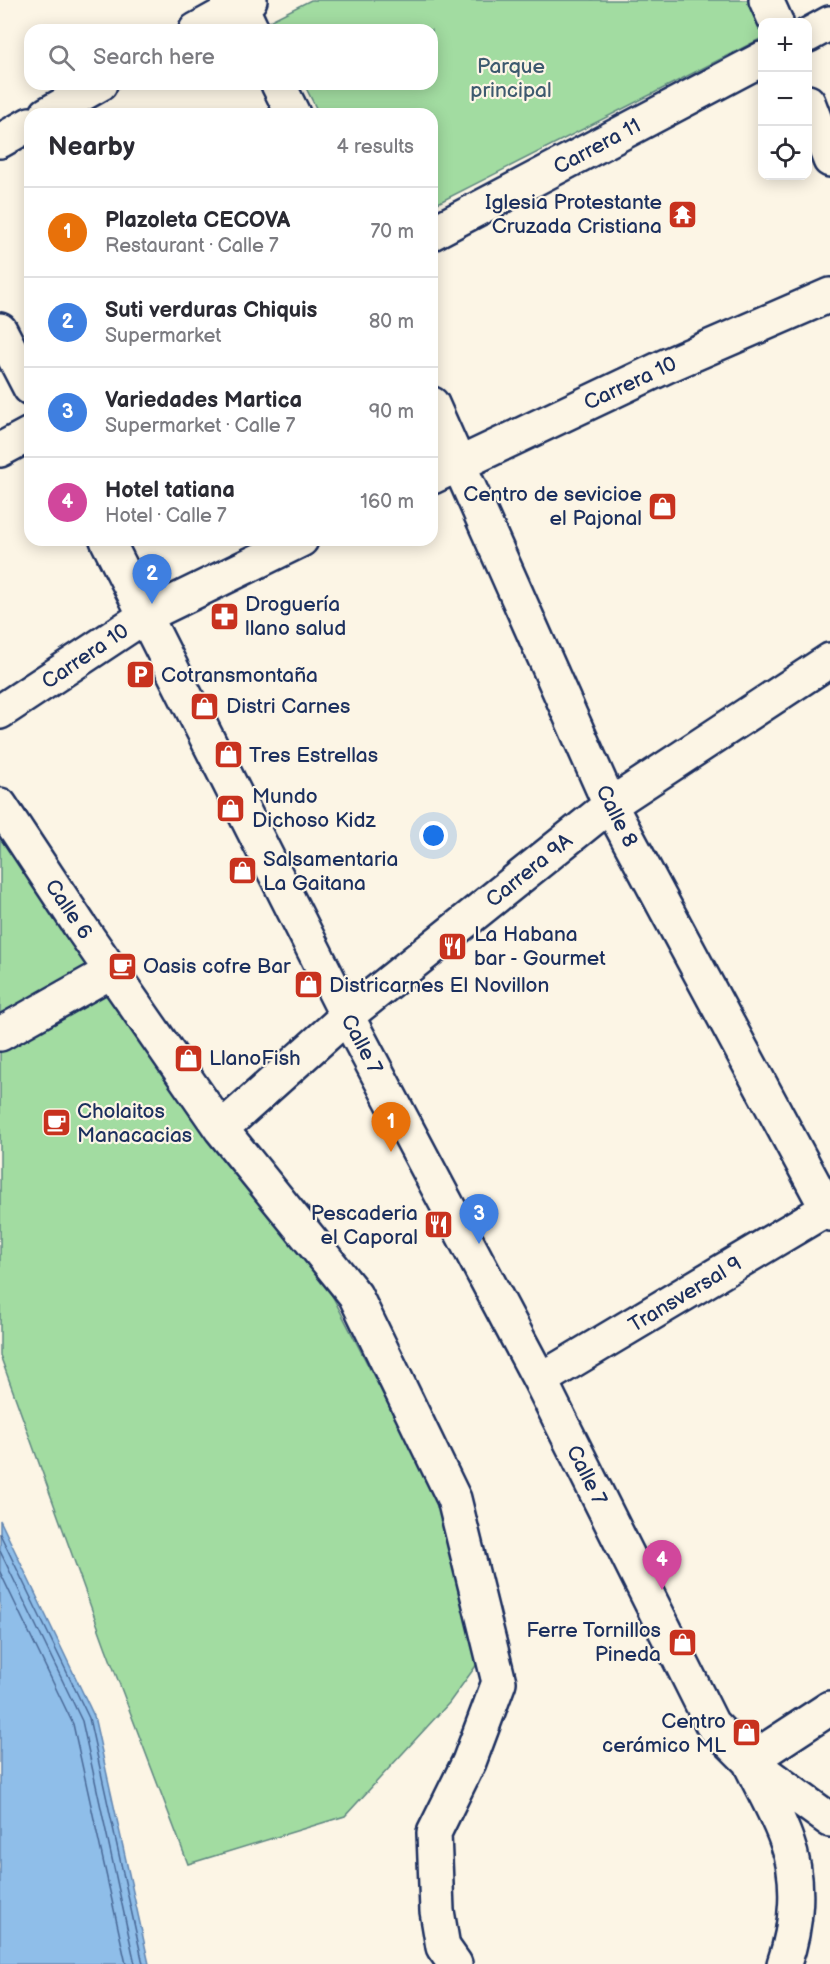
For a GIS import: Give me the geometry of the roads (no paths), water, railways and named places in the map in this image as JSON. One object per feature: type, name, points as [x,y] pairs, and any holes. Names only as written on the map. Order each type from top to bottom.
[{"type":"street","points":[[766,0],[774,18]]},
{"type":"street","points":[[210,24],[245,9]]},
{"type":"street","points":[[812,32],[830,23]]},
{"type":"street","name":"Carrera 11","points":[[438,230],[758,60]]},
{"type":"street","points":[[58,108],[89,90]]},
{"type":"street","points":[[281,90],[290,108]]},
{"type":"street","points":[[812,115],[830,160]]},
{"type":"street","points":[[0,141],[24,127]]},
{"type":"street","name":"Carrera 10","points":[[446,470],[666,366],[830,295]]},
{"type":"street","points":[[0,330],[24,376]]},
{"type":"street","name":"Calle 8","points":[[438,432],[446,470],[610,805],[829,1210]]},
{"type":"street","points":[[0,450],[24,437]]},
{"type":"street","name":"Calle 7","points":[[110,546],[347,1016],[540,1380],[712,1724],[749,1761]]},
{"type":"street","name":"Carrera 10","points":[[0,712],[145,616],[289,546]]},
{"type":"street","name":"Carrera 9A","points":[[221,1129],[347,1016],[610,805],[830,660]]},
{"type":"street","name":"Calle 6","points":[[0,805],[221,1129],[355,1295],[454,1499],[499,1682],[469,1762],[434,1833],[437,1911],[443,1947],[455,1964]]},
{"type":"street","points":[[0,1034],[112,971]]},
{"type":"street","name":"Transversal 9","points":[[540,1380],[829,1210]]},
{"type":"street","points":[[749,1761],[830,1707]]},
{"type":"street","points":[[749,1761],[830,1820]]},
{"type":"street","points":[[749,1761],[788,1843],[796,1890],[791,1945],[784,1964]]},
{"type":"water","points":[[0,1520],[94,1716],[149,1964],[0,1964]]},
{"type":"place","name":"Iglesia Protestante Cruzada Cristiana","points":[[683,214]]},
{"type":"place","name":"Centro de sevicioe el Pajonal","points":[[663,506]]},
{"type":"place","name":"Suti verduras Chiquis","points":[[152,604]]},
{"type":"place","name":"Droguería llano salud","points":[[224,616]]},
{"type":"place","name":"Cotransmontaña","points":[[140,675]]},
{"type":"place","name":"Distri Carnes","points":[[205,706]]},
{"type":"place","name":"Tres Estrellas","points":[[228,755]]},
{"type":"place","name":"Mundo Dichoso Kidz","points":[[231,808]]},
{"type":"place","name":"Salsamentaria La Gaitana","points":[[242,871]]},
{"type":"place","name":"La Habana bar - Gourmet","points":[[453,946]]},
{"type":"place","name":"Oasis cofre Bar","points":[[122,966]]},
{"type":"place","name":"Districarnes El Novillon","points":[[308,985]]},
{"type":"place","name":"LlanoFish","points":[[188,1058]]},
{"type":"place","name":"Cholaitos Manacacias","points":[[56,1123]]},
{"type":"place","name":"Plazoleta CECOVA","points":[[391,1152]]},
{"type":"place","name":"Pescaderia el Caporal","points":[[439,1225]]},
{"type":"place","name":"Variedades Martica","points":[[479,1244]]},
{"type":"place","name":"Hotel tatiana","points":[[662,1590]]},
{"type":"place","name":"Ferre Tornillos Pineda","points":[[682,1642]]},
{"type":"place","name":"Centro cerámico ML","points":[[747,1733]]},
{"type":"park label","name":"Parque principal","points":[[511,78]]}]
